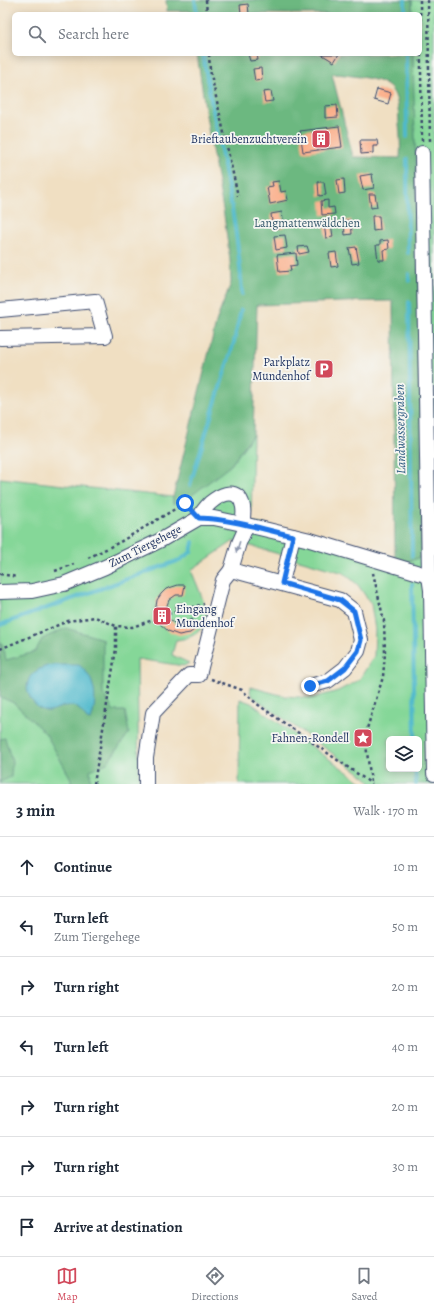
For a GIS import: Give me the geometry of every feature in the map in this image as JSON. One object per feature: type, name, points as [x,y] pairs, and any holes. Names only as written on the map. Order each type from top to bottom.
[{"type":"street","points":[[426,150],[429,576],[431,590],[434,774]]},
{"type":"street","points":[[0,310],[95,300],[106,336],[0,338]]},
{"type":"street","points":[[146,784],[146,758],[153,713],[189,675],[199,675],[223,580],[231,570],[244,524],[243,506],[236,495],[231,493],[219,496],[202,510],[199,518],[214,518],[244,524],[310,540],[429,576]]},
{"type":"street","name":"Zum Tiergehege","points":[[0,592],[32,591],[64,584],[105,567],[140,550],[199,518]]},
{"type":"street","points":[[282,583],[293,536]]},
{"type":"street","points":[[231,570],[340,600],[354,611],[361,640],[358,651],[345,668],[328,681],[310,686]]},
{"type":"path","points":[[206,0],[206,12]]},
{"type":"path","points":[[420,0],[420,12]]},
{"type":"path","points":[[426,150],[428,0]]},
{"type":"path","points":[[422,50],[426,150]]},
{"type":"path","points":[[209,56],[210,70],[238,196]]},
{"type":"path","points":[[86,559],[120,542],[185,503],[199,518]]},
{"type":"path","points":[[366,746],[368,740],[366,732],[383,678],[385,653],[384,621],[373,570],[372,558]]},
{"type":"path","points":[[54,572],[80,562]]},
{"type":"path","points":[[0,574],[21,577]]},
{"type":"path","points":[[168,614],[218,600]]},
{"type":"path","points":[[0,649],[68,621],[95,617],[116,626],[132,627],[156,619]]},
{"type":"path","points":[[94,784],[116,650],[116,626]]},
{"type":"path","points":[[199,675],[242,690],[257,704],[371,783]]},
{"type":"path","points":[[363,738],[366,746],[371,783]]},
{"type":"green space","points":[[166,0],[412,0],[412,12],[167,11]]},
{"type":"green space","points":[[412,0],[434,0],[434,784],[371,784],[370,781],[364,776],[252,696],[250,692],[251,687],[284,696],[313,698],[338,691],[359,680],[374,656],[375,630],[371,604],[358,585],[344,573],[234,541],[191,570],[203,601],[207,619],[202,628],[196,634],[185,639],[176,640],[172,655],[189,663],[184,666],[137,659],[139,784],[0,784],[0,478],[173,497],[173,503],[231,465],[253,434],[251,522],[378,551],[406,562],[413,56],[422,56],[422,12],[412,12]]},
{"type":"green space","name":"Langmattenwäldchen","points":[[197,56],[413,56],[419,303],[422,557],[406,562],[395,557],[393,301],[257,305],[253,434],[231,465],[187,499],[173,504],[173,497],[217,319],[231,283],[230,260],[224,215],[208,128]],"holes":[[[332,74],[371,79],[387,85],[395,96],[398,113],[400,158],[353,157]]]},
{"type":"green space","points":[[66,628],[103,639],[103,694],[114,711],[125,711],[129,733],[107,763],[90,770],[91,784],[71,784],[71,779],[46,734],[14,703],[0,697],[0,644],[2,643],[6,660],[35,652],[42,639]]},
{"type":"green space","points":[[240,699],[251,703],[364,784],[239,784]]},
{"type":"green space","points":[[5,738],[12,762],[11,777],[0,782],[0,739]]},
{"type":"water","points":[[51,665],[79,665],[85,670],[92,683],[95,697],[91,720],[87,719],[77,708],[71,706],[65,706],[47,711],[37,707],[32,701],[27,688],[30,677],[39,669]]},
{"type":"building","points":[[248,4],[249,12],[241,12],[240,5]]},
{"type":"building","points":[[249,56],[257,56],[258,60],[250,61]]},
{"type":"building","points":[[324,56],[338,56],[334,62]]},
{"type":"building","points":[[261,68],[262,80],[255,81],[253,69]]},
{"type":"building","points":[[377,89],[391,93],[388,104],[374,100]]},
{"type":"building","points":[[271,91],[273,101],[265,102],[263,92]]},
{"type":"building","points":[[337,105],[338,117],[325,118],[325,106]]},
{"type":"building","name":"Brieftaubenzuchtverein","points":[[339,126],[342,147],[303,152],[300,131]]},
{"type":"building","points":[[360,140],[377,140],[378,146],[373,146],[373,153],[361,154]]},
{"type":"building","points":[[372,174],[374,188],[363,190],[360,176]]},
{"type":"building","points":[[344,179],[345,193],[339,194],[337,180]]},
{"type":"building","points":[[279,181],[281,192],[286,191],[288,200],[270,204],[267,187],[273,186],[272,182]]},
{"type":"building","points":[[318,182],[324,182],[326,195],[319,196]]},
{"type":"building","points":[[369,194],[375,194],[377,207],[371,208]]},
{"type":"building","points":[[328,200],[328,208],[334,207],[335,214],[322,215],[321,201]]},
{"type":"building","points":[[282,212],[284,227],[273,229],[271,214]]},
{"type":"building","points":[[372,216],[379,216],[380,230],[373,231]]},
{"type":"building","points":[[351,220],[352,234],[345,235],[344,221]]},
{"type":"building","points":[[331,223],[333,237],[326,238],[324,224]]},
{"type":"building","points":[[285,235],[287,248],[276,250],[274,236]]},
{"type":"building","points":[[388,240],[389,249],[383,250],[384,260],[378,260],[376,245],[380,245],[380,241]]},
{"type":"building","points":[[307,246],[309,252],[299,254],[298,247]]},
{"type":"building","points":[[356,247],[359,263],[352,264],[349,248]]},
{"type":"building","points":[[336,252],[338,266],[331,267],[329,253]]},
{"type":"building","points":[[296,253],[297,265],[290,266],[291,271],[279,272],[277,255]]},
{"type":"building","points":[[178,585],[185,585],[183,595],[176,595],[169,600],[166,608],[168,618],[174,623],[178,624],[186,623],[192,619],[199,626],[190,633],[179,635],[168,631],[159,623],[155,613],[157,600],[161,594],[166,589]]},
{"type":"waterway","points":[[195,0],[197,12]]},
{"type":"waterway","name":"Landwassergraben","points":[[405,0],[405,12]]},
{"type":"waterway","points":[[203,56],[236,234],[242,294]]},
{"type":"waterway","name":"Landwassergraben","points":[[406,56],[407,137]]},
{"type":"waterway","name":"Landwassergraben","points":[[407,159],[408,253]]},
{"type":"waterway","name":"Landwassergraben","points":[[409,274],[409,281]]},
{"type":"waterway","name":"Landwassergraben","points":[[409,302],[412,556]]},
{"type":"waterway","points":[[190,485],[234,342],[241,310]]},
{"type":"waterway","points":[[0,625],[180,560],[191,552],[193,542]]},
{"type":"waterway","name":"Landwassergraben","points":[[412,584],[415,736]]},
{"type":"waterway","name":"Landwassergraben","points":[[415,772],[416,784]]},
{"type":"place","name":"Brieftaubenzuchtverein","points":[[321,139]]},
{"type":"place","name":"Parkplatz Mundenhof","points":[[324,369]]},
{"type":"place","name":"Eingang Mundenhof","points":[[162,616]]},
{"type":"place","name":"Fahnen-Rondell","points":[[363,738]]},
{"type":"route","points":[[185,503],[199,518],[214,518],[293,536],[282,583],[340,600],[354,611],[361,640],[358,651],[345,668],[328,681],[310,686]]}]
